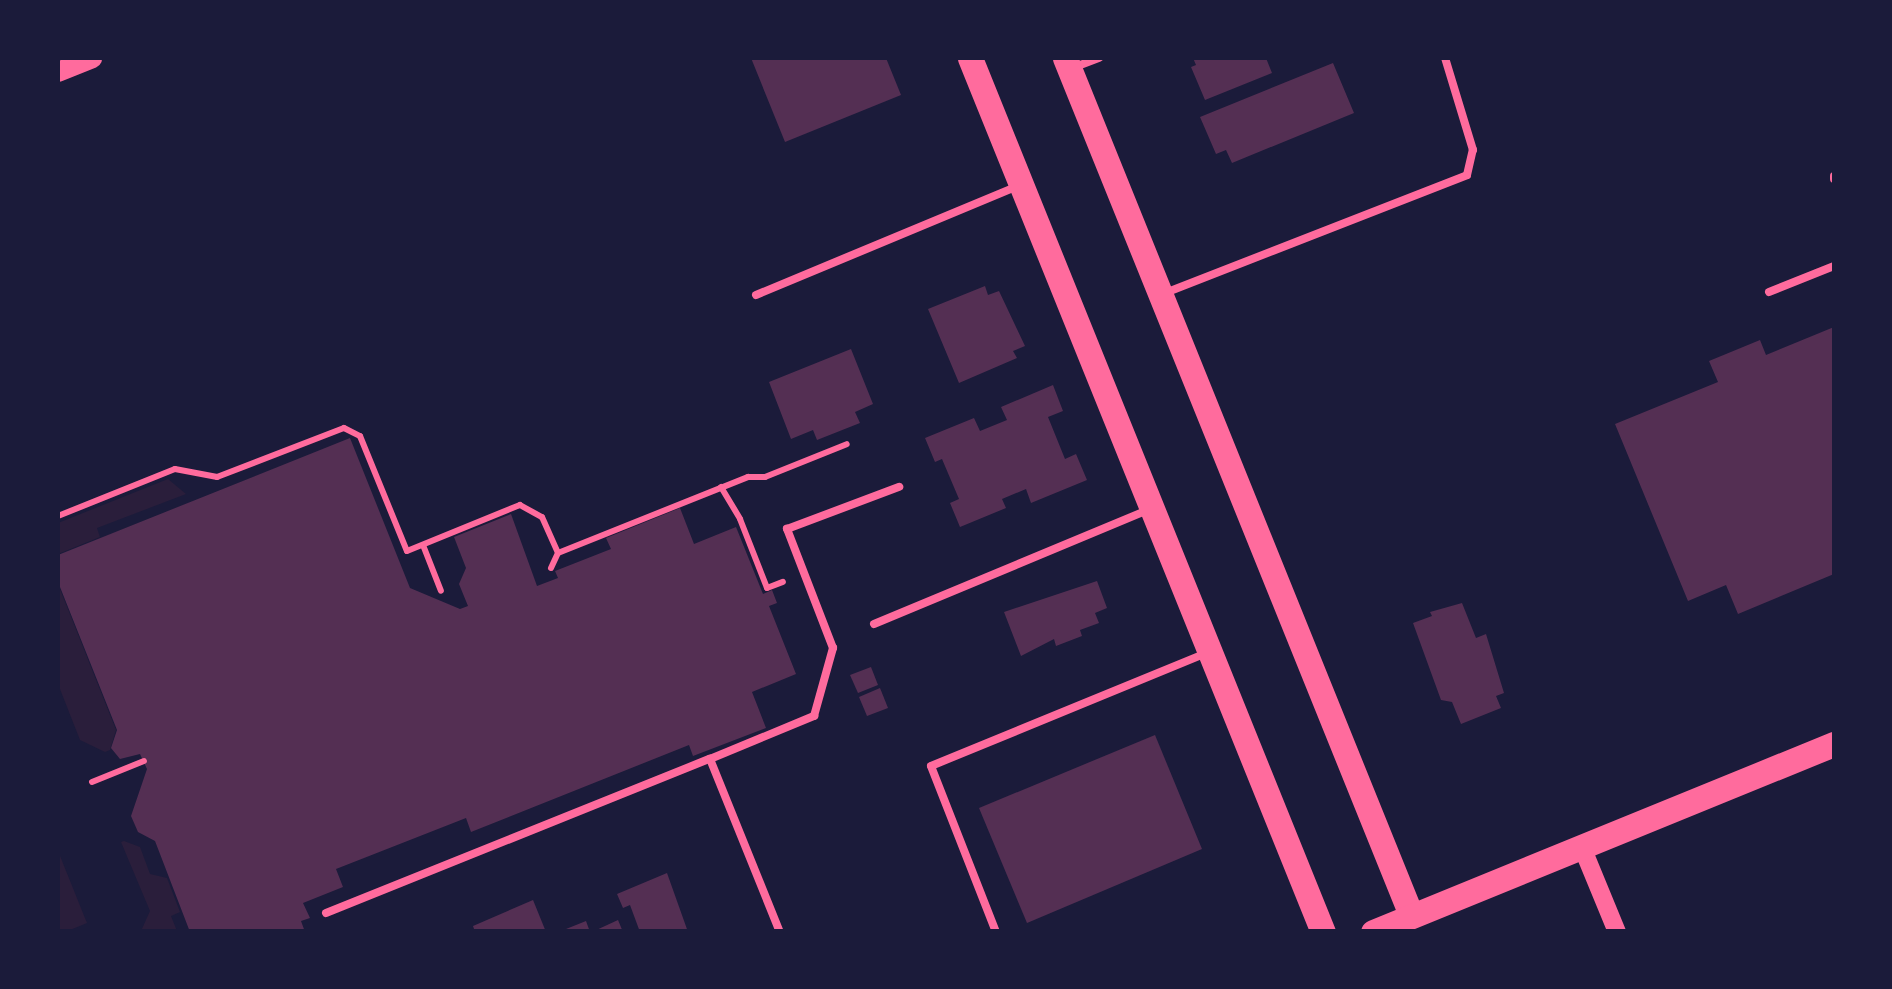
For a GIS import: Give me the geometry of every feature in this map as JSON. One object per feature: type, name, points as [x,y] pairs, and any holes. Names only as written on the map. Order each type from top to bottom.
[{"type":"main road","points":[[58,72],[92,58]]},
{"type":"main road","points":[[970,58],[1322,932]]},
{"type":"main road","points":[[1068,63],[1411,915]]},
{"type":"main road","points":[[1373,932],[1834,744]]},
{"type":"street","points":[[1582,847],[1617,932]]},
{"type":"lane","points":[[1068,63],[1099,58]]},
{"type":"lane","points":[[1161,295],[1467,175],[1473,150],[1445,58]]},
{"type":"lane","points":[[756,294],[1022,184]]},
{"type":"lane","points":[[1769,292],[1834,266]]},
{"type":"lane","points":[[326,913],[814,716],[833,648],[787,530],[899,487]]},
{"type":"lane","points":[[874,624],[1152,509]]},
{"type":"lane","points":[[996,932],[932,766],[1210,652]]},
{"type":"lane","points":[[710,759],[780,932]]},
{"type":"path","points":[[58,516],[176,468],[217,477],[344,428],[360,436],[407,551],[520,505],[542,516],[558,554]]},
{"type":"path","points":[[552,568],[558,554],[748,476],[766,477],[847,444]]},
{"type":"path","points":[[721,488],[740,519],[767,588],[783,582]]},
{"type":"path","points":[[424,545],[442,592]]},
{"type":"path","points":[[92,782],[144,761]]},
{"type":"shaded area","points":[[168,479],[186,494],[97,528],[100,537],[58,554],[58,523]]},
{"type":"shaded area","points":[[58,584],[116,730],[110,750],[105,752],[80,740],[58,684]]},
{"type":"shaded area","points":[[121,842],[140,847],[150,874],[167,878],[180,912],[171,916],[177,931],[141,931],[150,911]]},
{"type":"shaded area","points":[[58,851],[87,923],[70,930],[60,930],[58,924]]},
{"type":"building","points":[[751,58],[886,58],[901,95],[785,142]]},
{"type":"building","points":[[1193,58],[1266,58],[1272,73],[1205,100],[1191,67],[1196,65]]},
{"type":"building","points":[[1333,63],[1354,113],[1232,163],[1226,150],[1216,154],[1200,117]]},
{"type":"building","points":[[985,286],[988,295],[999,291],[1025,346],[1013,351],[1017,358],[959,383],[928,309]]},
{"type":"building","points":[[1834,327],[1834,574],[1738,614],[1726,585],[1688,601],[1615,424],[1718,382],[1709,361],[1760,340],[1766,355]]},
{"type":"building","points":[[851,349],[873,404],[855,412],[860,423],[817,440],[813,430],[791,439],[769,382]]},
{"type":"building","points":[[1053,385],[1063,411],[1048,417],[1065,459],[1076,454],[1087,480],[1031,503],[1026,489],[1002,499],[1006,508],[960,527],[950,503],[959,499],[942,459],[935,462],[925,438],[974,418],[980,431],[1007,420],[1001,407]]},
{"type":"building","points":[[350,438],[410,588],[460,609],[468,606],[459,584],[466,568],[454,537],[511,514],[537,586],[558,578],[555,571],[611,549],[606,538],[680,508],[694,544],[736,527],[763,594],[772,590],[777,603],[769,606],[796,674],[752,692],[766,728],[693,756],[689,745],[471,832],[466,818],[336,869],[343,887],[303,903],[310,918],[301,921],[305,932],[190,932],[155,841],[138,832],[131,816],[147,769],[140,754],[120,759],[111,748],[117,730],[58,582],[58,555]]},
{"type":"building","points":[[1097,581],[1107,608],[1095,613],[1099,623],[1080,630],[1082,636],[1056,646],[1054,639],[1021,656],[1004,612]]},
{"type":"building","points":[[1462,603],[1476,638],[1486,634],[1504,693],[1496,696],[1501,708],[1461,724],[1452,702],[1441,700],[1413,623],[1432,616],[1430,612]]},
{"type":"building","points":[[871,667],[878,685],[858,693],[850,675]]},
{"type":"building","points":[[880,688],[888,708],[867,716],[859,697]]},
{"type":"building","points":[[1155,735],[1202,849],[1027,923],[979,808]]},
{"type":"building","points":[[667,873],[688,932],[640,932],[630,905],[623,908],[617,894]]},
{"type":"building","points":[[533,900],[546,932],[475,932],[473,926]]},
{"type":"building","points":[[618,920],[623,932],[592,932]]},
{"type":"building","points":[[586,921],[590,932],[561,932],[561,931]]}]
